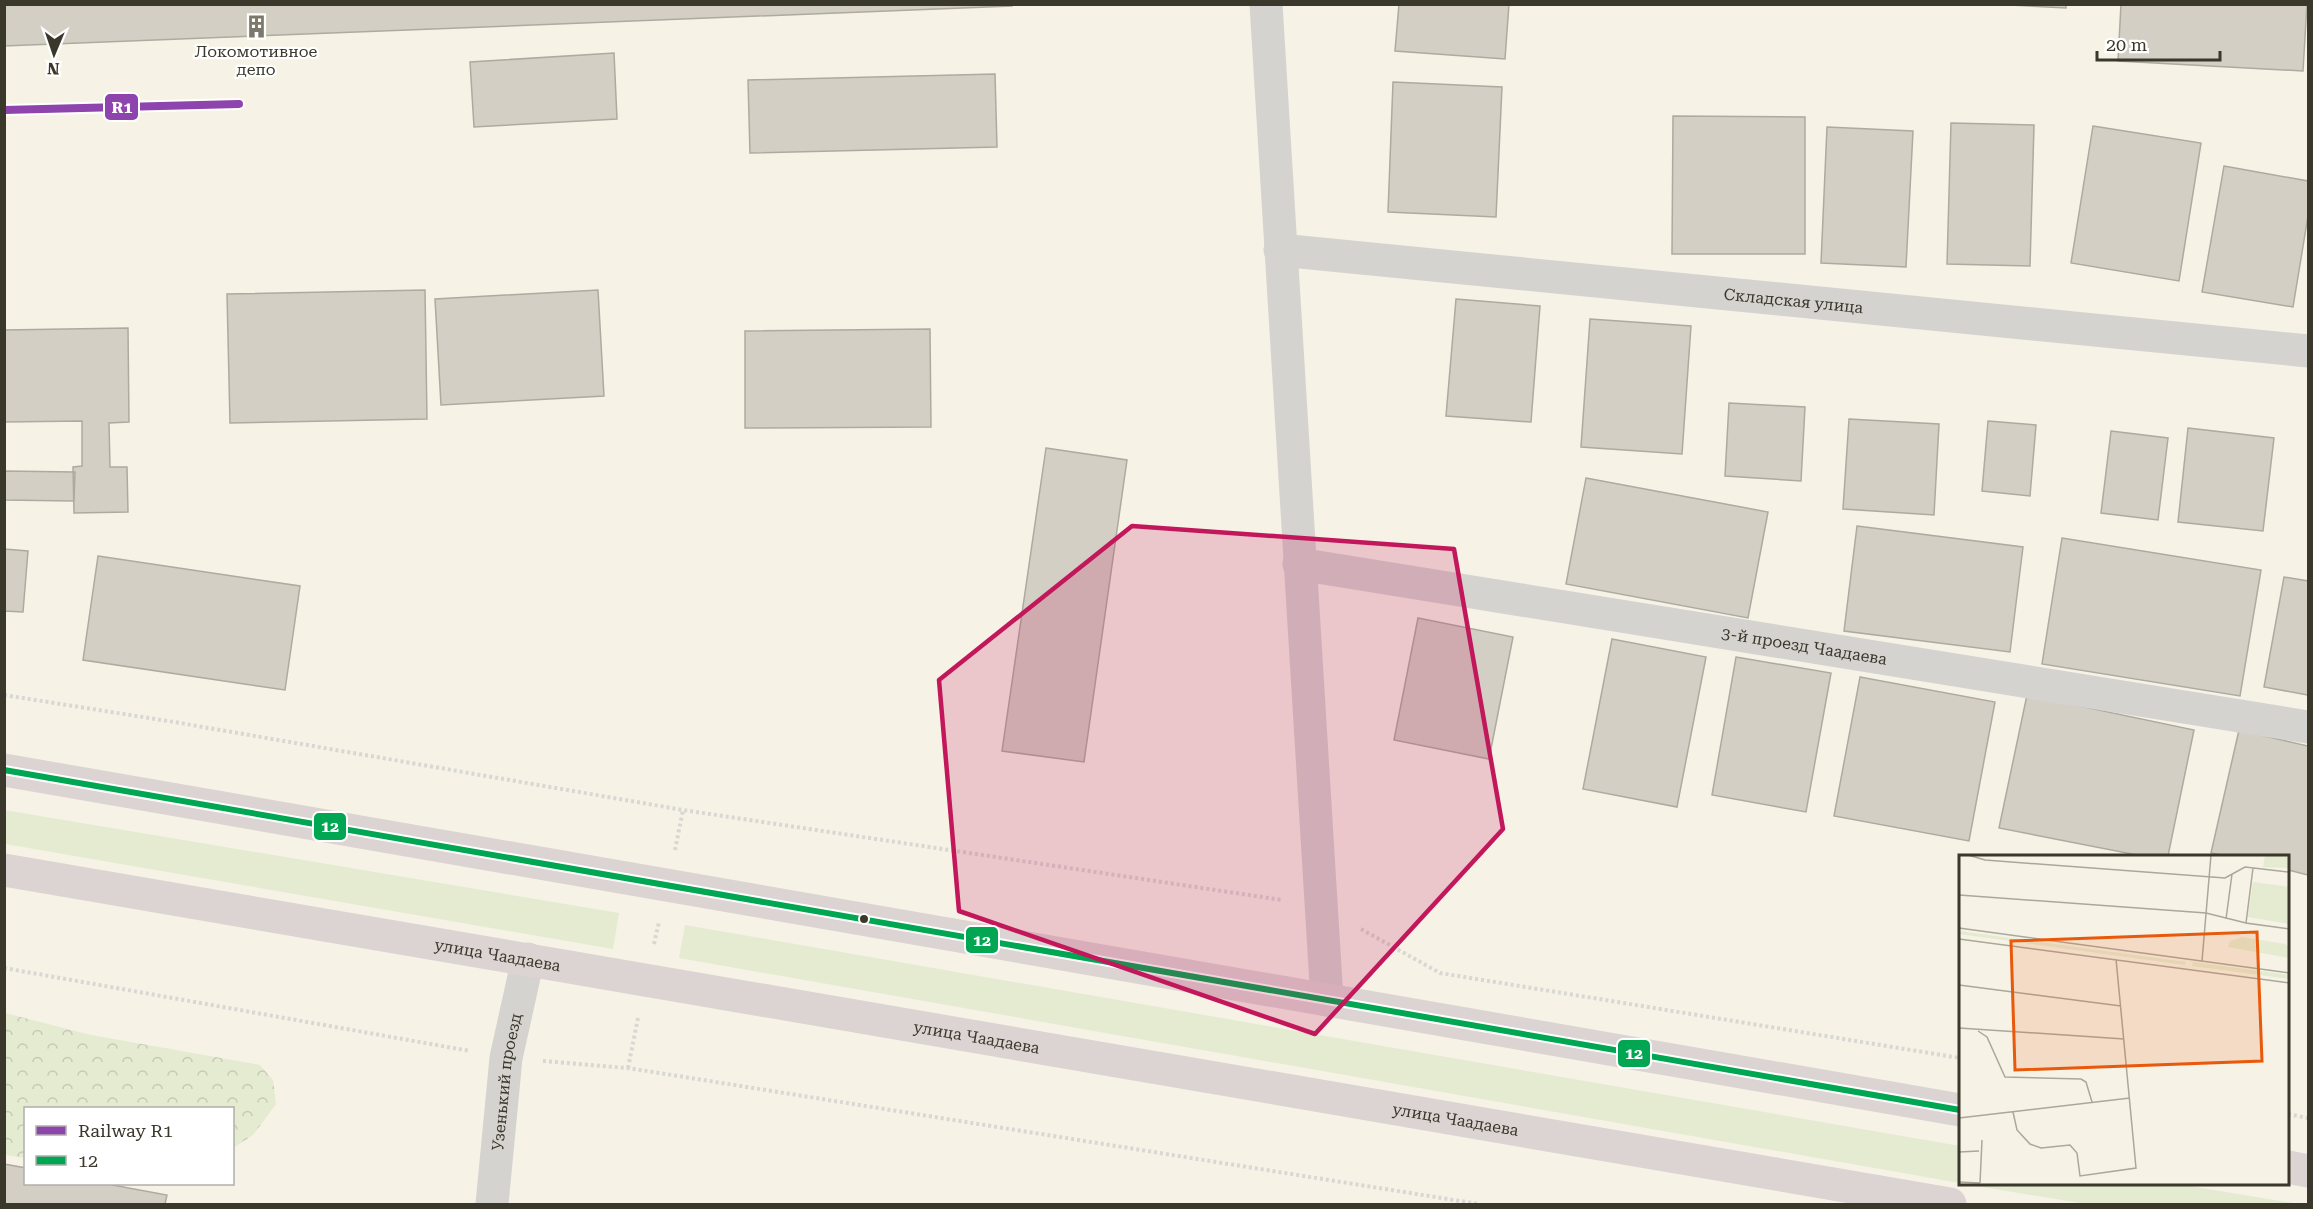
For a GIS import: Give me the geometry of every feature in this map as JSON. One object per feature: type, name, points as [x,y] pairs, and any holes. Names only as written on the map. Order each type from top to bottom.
[{"type":"main road","points":[[4,770],[1959,1110]]},
{"type":"main road","name":"улица Чаадаева","points":[[4,870],[1950,1204]]},
{"type":"main road","points":[[2289,1167],[2308,1171]]},
{"type":"street","points":[[1266,4],[1327,1000]]},
{"type":"street","name":"Складская улица","points":[[1280,250],[2308,351]]},
{"type":"street","name":"3-й проезд Чаадаева","points":[[1299,564],[2308,727]]},
{"type":"street","name":"Узенький проезд","points":[[492,1204],[506,1058],[528,959]]},
{"type":"path","points":[[4,695],[683,810],[1321,906],[1440,973],[1959,1058]]},
{"type":"path","points":[[628,1068],[683,810]]},
{"type":"path","points":[[4,968],[506,1058],[628,1068],[1479,1204]]},
{"type":"path","points":[[2289,1114],[2308,1118]]},
{"type":"highlighted area","points":[[1132,526],[1454,549],[1503,829],[1315,1034],[959,911],[939,680]]},
{"type":"green space","points":[[4,810],[619,913],[613,949],[5,844]]},
{"type":"green space","points":[[685,925],[1959,1146],[1959,1183],[679,958]]},
{"type":"green space","points":[[5,1013],[91,1035],[260,1065],[273,1080],[276,1104],[253,1135],[234,1147],[234,1107],[24,1107],[24,1158],[5,1155]]},
{"type":"green space","points":[[1970,1185],[2183,1185],[2299,1204],[2087,1204]]},
{"type":"building","name":"Локомотивное депо","points":[[4,4],[1012,4],[1012,6],[4,46]]},
{"type":"building","points":[[1399,4],[1509,4],[1505,59],[1395,51]]},
{"type":"building","points":[[1991,4],[2066,4],[2066,8]]},
{"type":"building","points":[[2121,4],[2307,4],[2303,71],[2118,61]]},
{"type":"building","points":[[614,53],[617,119],[474,127],[470,62]]},
{"type":"building","points":[[995,74],[997,147],[750,153],[748,80]]},
{"type":"building","points":[[1393,82],[1502,87],[1496,217],[1388,212]]},
{"type":"building","points":[[1673,116],[1805,117],[1805,254],[1672,254]]},
{"type":"building","points":[[1951,123],[2034,125],[2030,266],[1947,264]]},
{"type":"building","points":[[2093,126],[2201,143],[2179,281],[2071,263]]},
{"type":"building","points":[[1827,127],[1913,131],[1906,267],[1821,263]]},
{"type":"building","points":[[2224,166],[2308,181],[2308,216],[2293,307],[2202,292]]},
{"type":"building","points":[[425,290],[427,419],[230,423],[227,294]]},
{"type":"building","points":[[598,290],[604,396],[441,405],[435,299]]},
{"type":"building","points":[[1456,299],[1540,306],[1531,422],[1446,416]]},
{"type":"building","points":[[1590,319],[1691,326],[1682,454],[1581,447]]},
{"type":"building","points":[[128,328],[129,422],[109,423],[110,467],[127,467],[128,512],[74,513],[73,467],[82,466],[82,421],[4,422],[4,330]]},
{"type":"building","points":[[930,329],[931,427],[745,428],[745,331]]},
{"type":"building","points":[[1729,403],[1805,407],[1801,481],[1725,476]]},
{"type":"building","points":[[1849,419],[1939,424],[1934,515],[1843,509]]},
{"type":"building","points":[[1988,421],[2036,425],[2030,496],[1982,491]]},
{"type":"building","points":[[2188,428],[2274,438],[2263,531],[2178,522]]},
{"type":"building","points":[[2111,431],[2168,438],[2158,520],[2101,513]]},
{"type":"building","points":[[1046,448],[1127,460],[1084,762],[1002,751]]},
{"type":"building","points":[[4,471],[75,472],[74,501],[4,500]]},
{"type":"building","points":[[1586,478],[1768,512],[1748,618],[1566,584]]},
{"type":"building","points":[[1857,526],[2023,547],[2010,652],[1844,631]]},
{"type":"building","points":[[2062,538],[2261,570],[2240,696],[2042,664]]},
{"type":"building","points":[[4,549],[28,551],[23,612],[4,611]]},
{"type":"building","points":[[98,556],[300,586],[285,690],[83,660]]},
{"type":"building","points":[[2284,577],[2308,581],[2308,695],[2264,687]]},
{"type":"building","points":[[1418,618],[1513,637],[1489,759],[1394,740]]},
{"type":"building","points":[[1612,639],[1706,657],[1677,807],[1583,789]]},
{"type":"building","points":[[1736,657],[1831,673],[1806,812],[1712,795]]},
{"type":"building","points":[[1860,677],[1995,702],[1969,841],[1834,816]]},
{"type":"building","points":[[2027,695],[2194,730],[2168,855],[2137,855],[1999,828]]},
{"type":"building","points":[[2239,730],[2308,746],[2308,875],[2289,870],[2289,855],[2211,853]]},
{"type":"building","points":[[4,1164],[24,1168],[24,1185],[112,1185],[167,1195],[165,1204],[4,1204]]},
{"type":"rail line","name":"R1","points":[[4,110],[239,104]]},
{"type":"transit line","name":"12","points":[[4,770],[1959,1110]]},
{"type":"place","name":"Локомотивное депо","points":[[256,26]]}]
